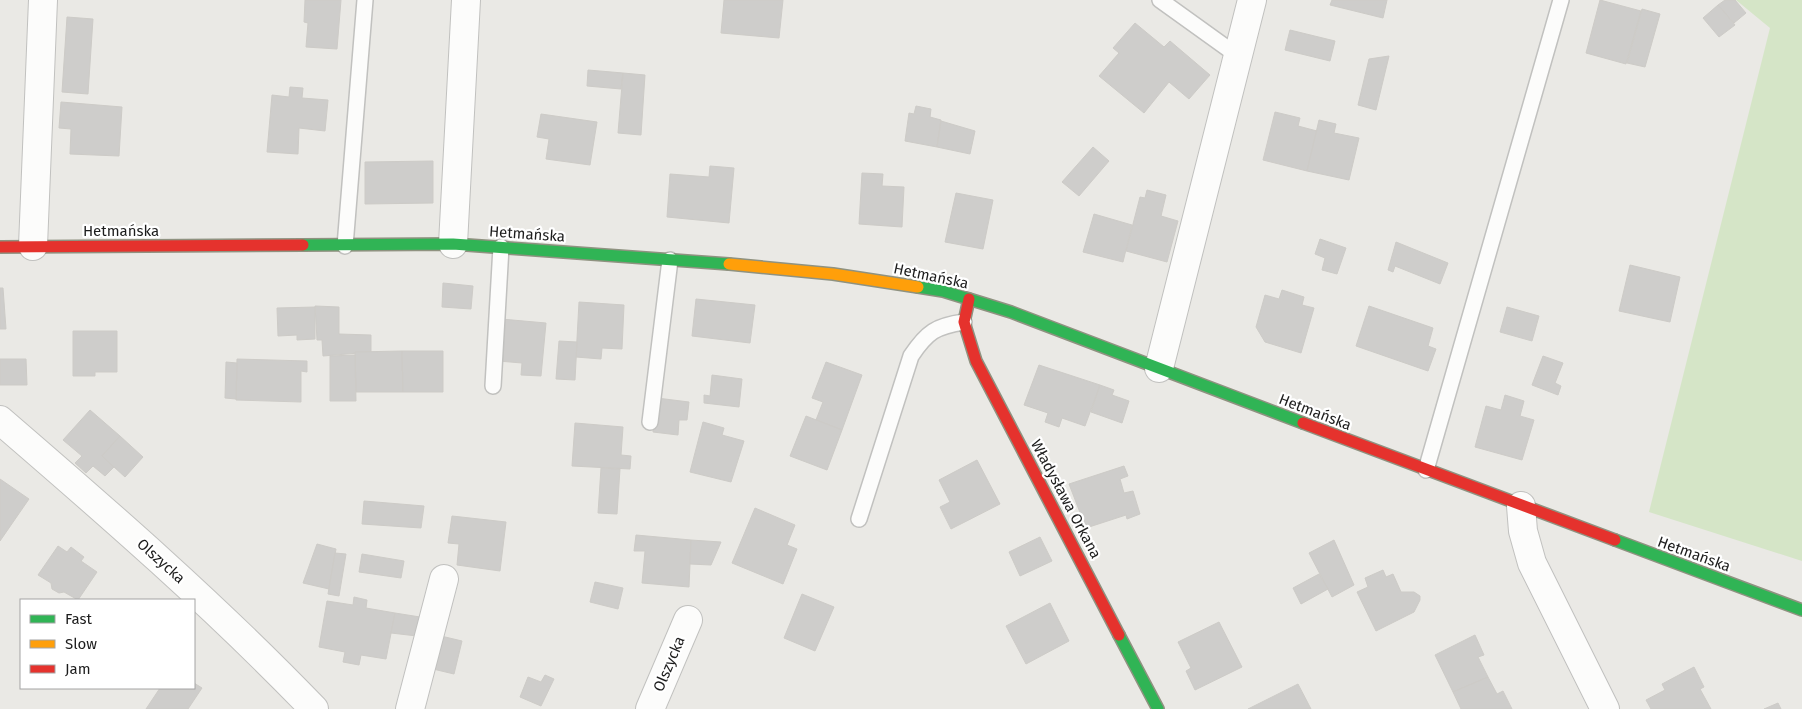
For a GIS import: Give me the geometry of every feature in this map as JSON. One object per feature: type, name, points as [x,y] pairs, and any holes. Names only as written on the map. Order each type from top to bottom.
[{"type":"street","points":[[33,246],[43,0]]},
{"type":"street","points":[[452,244],[466,0]]},
{"type":"street","points":[[1159,368],[1252,0]]},
{"type":"street","name":"Hetmańska","points":[[0,247],[452,244],[833,274],[926,288],[969,298],[1802,610]]},
{"type":"street","name":"Władysława Orkana","points":[[969,298],[964,322],[976,361],[1158,709]]},
{"type":"street","name":"Olszycka","points":[[0,420],[116,520],[247,640],[314,709]]},
{"type":"street","points":[[1521,506],[1523,531],[1532,563],[1605,709]]},
{"type":"street","points":[[410,709],[444,580]]},
{"type":"street","name":"Olszycka","points":[[650,709],[688,620]]},
{"type":"lane","points":[[345,246],[365,0]]},
{"type":"lane","points":[[1160,0],[1238,56]]},
{"type":"lane","points":[[1426,470],[1561,0]]},
{"type":"lane","points":[[493,386],[501,247]]},
{"type":"lane","points":[[650,422],[670,260]]},
{"type":"lane","points":[[859,519],[911,356],[921,341],[933,330],[944,325],[964,322]]},
{"type":"green space","points":[[1736,0],[1802,0],[1802,561],[1649,512],[1770,28]]},
{"type":"building","points":[[305,0],[341,0],[337,49],[306,47],[308,23],[304,22]]},
{"type":"building","points":[[724,0],[783,0],[779,38],[721,33]]},
{"type":"building","points":[[1332,0],[1387,0],[1383,18],[1330,5]]},
{"type":"building","points":[[1600,0],[1641,11],[1626,64],[1586,53]]},
{"type":"building","points":[[1725,0],[1735,0],[1746,13],[1734,23],[1718,5]]},
{"type":"building","points":[[1718,5],[1735,25],[1719,37],[1703,18]]},
{"type":"building","points":[[1642,9],[1660,14],[1645,67],[1627,63]]},
{"type":"building","points":[[67,17],[93,19],[88,94],[62,92]]},
{"type":"building","points":[[1135,23],[1164,47],[1170,41],[1210,75],[1189,99],[1169,82],[1144,113],[1099,76],[1119,53],[1113,48]]},
{"type":"building","points":[[1290,30],[1335,41],[1330,61],[1285,50]]},
{"type":"building","points":[[1389,56],[1376,110],[1358,105],[1369,59]]},
{"type":"building","points":[[588,70],[623,73],[621,89],[587,86]]},
{"type":"building","points":[[623,73],[645,75],[641,135],[618,133]]},
{"type":"building","points":[[290,87],[303,88],[302,98],[328,100],[325,131],[299,128],[298,154],[267,152],[272,95],[289,97]]},
{"type":"building","points":[[61,102],[122,107],[119,156],[70,154],[71,129],[59,128]]},
{"type":"building","points":[[916,106],[931,109],[930,117],[941,120],[937,147],[905,141],[909,113],[914,114]]},
{"type":"building","points":[[1275,112],[1300,118],[1298,126],[1317,131],[1307,171],[1263,160]]},
{"type":"building","points":[[541,114],[597,122],[590,165],[546,159],[549,139],[537,137]]},
{"type":"building","points":[[1319,120],[1336,124],[1334,133],[1359,138],[1349,180],[1307,171]]},
{"type":"building","points":[[941,121],[975,131],[970,154],[937,147]]},
{"type":"building","points":[[1093,147],[1109,161],[1079,196],[1062,182]]},
{"type":"building","points":[[433,161],[433,203],[365,204],[365,162]]},
{"type":"building","points":[[710,166],[734,168],[729,223],[667,217],[670,174],[709,177]]},
{"type":"building","points":[[862,173],[883,174],[882,186],[904,187],[902,227],[859,224]]},
{"type":"building","points":[[1147,190],[1166,195],[1161,216],[1178,221],[1167,262],[1126,251],[1140,197],[1145,198]]},
{"type":"building","points":[[956,193],[993,200],[983,249],[945,242]]},
{"type":"building","points":[[1094,214],[1132,225],[1123,262],[1083,252]]},
{"type":"building","points":[[1320,239],[1346,248],[1337,274],[1322,270],[1325,258],[1315,254]]},
{"type":"building","points":[[1396,242],[1448,263],[1440,284],[1395,266],[1393,272],[1388,270]]},
{"type":"building","points":[[1630,265],[1680,277],[1670,322],[1619,311]]},
{"type":"building","points":[[443,283],[473,286],[471,309],[442,307]]},
{"type":"building","points":[[0,288],[3,288],[6,329],[0,329]]},
{"type":"building","points":[[1282,290],[1304,297],[1302,305],[1314,308],[1301,353],[1265,342],[1256,327],[1265,295],[1279,299]]},
{"type":"building","points":[[696,299],[755,305],[750,343],[692,336]]},
{"type":"building","points":[[579,302],[624,305],[622,349],[602,348],[601,359],[576,357]]},
{"type":"building","points":[[315,306],[339,307],[339,334],[371,335],[371,352],[323,356],[322,340],[317,340]]},
{"type":"building","points":[[1369,306],[1433,328],[1428,346],[1436,349],[1428,371],[1356,346]]},
{"type":"building","points":[[315,307],[315,339],[297,340],[297,335],[278,336],[277,308]]},
{"type":"building","points":[[1507,307],[1539,316],[1532,341],[1500,332]]},
{"type":"building","points":[[501,319],[546,323],[541,376],[521,375],[522,363],[498,361]]},
{"type":"building","points":[[73,331],[117,331],[117,372],[95,372],[95,376],[73,376]]},
{"type":"building","points":[[559,341],[577,342],[575,380],[556,379]]},
{"type":"building","points":[[402,351],[403,392],[356,392],[355,352]]},
{"type":"building","points":[[402,351],[443,351],[443,392],[403,392]]},
{"type":"building","points":[[355,355],[356,401],[330,401],[330,356]]},
{"type":"building","points":[[1543,356],[1563,363],[1555,383],[1561,386],[1558,395],[1532,385]]},
{"type":"building","points":[[0,359],[26,359],[27,385],[0,385]]},
{"type":"building","points":[[237,359],[307,361],[307,372],[301,371],[301,402],[236,400]]},
{"type":"building","points":[[226,362],[237,363],[236,399],[225,398]]},
{"type":"building","points":[[826,362],[862,375],[842,430],[816,420],[823,402],[812,398]]},
{"type":"building","points":[[1039,365],[1100,385],[1085,426],[1062,418],[1059,427],[1045,422],[1048,413],[1024,405]]},
{"type":"building","points":[[712,375],[742,379],[739,407],[704,403],[704,395],[710,396]]},
{"type":"building","points":[[1100,385],[1114,390],[1112,395],[1129,401],[1122,423],[1091,412]]},
{"type":"building","points":[[1505,395],[1524,401],[1520,416],[1534,420],[1522,460],[1475,447],[1486,406],[1501,410]]},
{"type":"building","points":[[657,398],[689,402],[687,420],[679,420],[678,435],[653,432]]},
{"type":"building","points":[[90,410],[120,436],[102,456],[114,467],[105,476],[93,466],[86,473],[75,463],[82,456],[63,440]]},
{"type":"building","points":[[806,416],[842,430],[827,470],[790,456]]},
{"type":"building","points":[[703,422],[724,428],[722,435],[744,441],[731,482],[690,472]]},
{"type":"building","points":[[575,423],[623,427],[621,455],[631,456],[630,469],[572,466]]},
{"type":"building","points":[[120,436],[143,457],[125,477],[102,456]]},
{"type":"building","points":[[977,460],[1000,504],[951,529],[940,507],[950,502],[939,480]]},
{"type":"building","points":[[1124,466],[1128,476],[1120,479],[1124,493],[1133,491],[1140,514],[1127,519],[1126,515],[1086,528],[1069,484]]},
{"type":"building","points":[[601,468],[620,469],[617,514],[598,513]]},
{"type":"building","points":[[0,479],[29,499],[0,541]]},
{"type":"building","points":[[364,501],[424,506],[421,528],[362,524]]},
{"type":"building","points":[[755,508],[795,525],[787,545],[797,549],[783,584],[732,563]]},
{"type":"building","points":[[452,516],[506,522],[500,571],[457,565],[459,544],[448,543]]},
{"type":"building","points":[[636,535],[691,540],[689,587],[642,583],[645,551],[634,551]]},
{"type":"building","points":[[1040,537],[1052,561],[1020,576],[1009,552]]},
{"type":"building","points":[[691,540],[721,542],[711,565],[690,564]]},
{"type":"building","points":[[1334,540],[1354,585],[1332,597],[1309,553]]},
{"type":"building","points":[[317,544],[336,549],[329,589],[303,583]]},
{"type":"building","points":[[58,546],[67,552],[71,547],[84,557],[81,561],[97,572],[79,599],[52,589],[51,583],[38,575]]},
{"type":"building","points":[[335,553],[346,554],[339,596],[328,594]]},
{"type":"building","points":[[362,554],[404,561],[401,578],[359,572]]},
{"type":"building","points":[[1383,570],[1386,577],[1393,574],[1401,592],[1414,592],[1420,596],[1420,600],[1414,612],[1376,631],[1357,592],[1368,587],[1365,578]]},
{"type":"building","points":[[1319,574],[1328,589],[1301,604],[1293,588]]},
{"type":"building","points":[[595,582],[623,588],[618,609],[590,602]]},
{"type":"building","points":[[802,594],[834,607],[815,651],[784,638]]},
{"type":"building","points":[[354,597],[367,600],[366,608],[395,613],[386,659],[361,655],[359,665],[343,662],[345,652],[319,647],[327,601],[353,605]]},
{"type":"building","points":[[1050,603],[1069,641],[1026,664],[1006,626]]},
{"type":"building","points":[[395,613],[420,617],[417,636],[391,633]]},
{"type":"building","points":[[1219,622],[1242,667],[1195,690],[1186,671],[1191,668],[1178,642]]},
{"type":"building","points":[[1475,635],[1484,655],[1478,657],[1488,677],[1453,692],[1435,655]]},
{"type":"building","points":[[441,636],[462,641],[454,674],[433,669]]},
{"type":"building","points":[[1694,667],[1704,687],[1700,689],[1711,709],[1651,709],[1646,700],[1665,690],[1662,684]]},
{"type":"building","points":[[545,675],[554,679],[541,706],[520,697],[528,677],[541,682]]},
{"type":"building","points":[[1488,677],[1497,694],[1503,691],[1512,709],[1461,709],[1453,692]]},
{"type":"building","points":[[195,684],[202,688],[188,709],[146,709],[159,689],[195,689]]},
{"type":"building","points":[[1298,684],[1311,709],[1248,709]]},
{"type":"building","points":[[1778,703],[1781,709],[1764,709]]},
{"type":"traffic: fast","points":[[303,245],[453,244],[729,264]]},
{"type":"traffic: fast","points":[[918,287],[943,291],[1011,312],[1303,423]]},
{"type":"traffic: fast","points":[[1615,540],[1802,610]]},
{"type":"traffic: fast","points":[[1119,635],[1158,709]]},
{"type":"traffic: slow","points":[[729,264],[833,274],[918,287]]},
{"type":"traffic: jam","points":[[0,247],[303,245]]},
{"type":"traffic: jam","points":[[969,299],[964,322],[976,361],[1119,635]]},
{"type":"traffic: jam","points":[[1303,423],[1615,540]]}]
